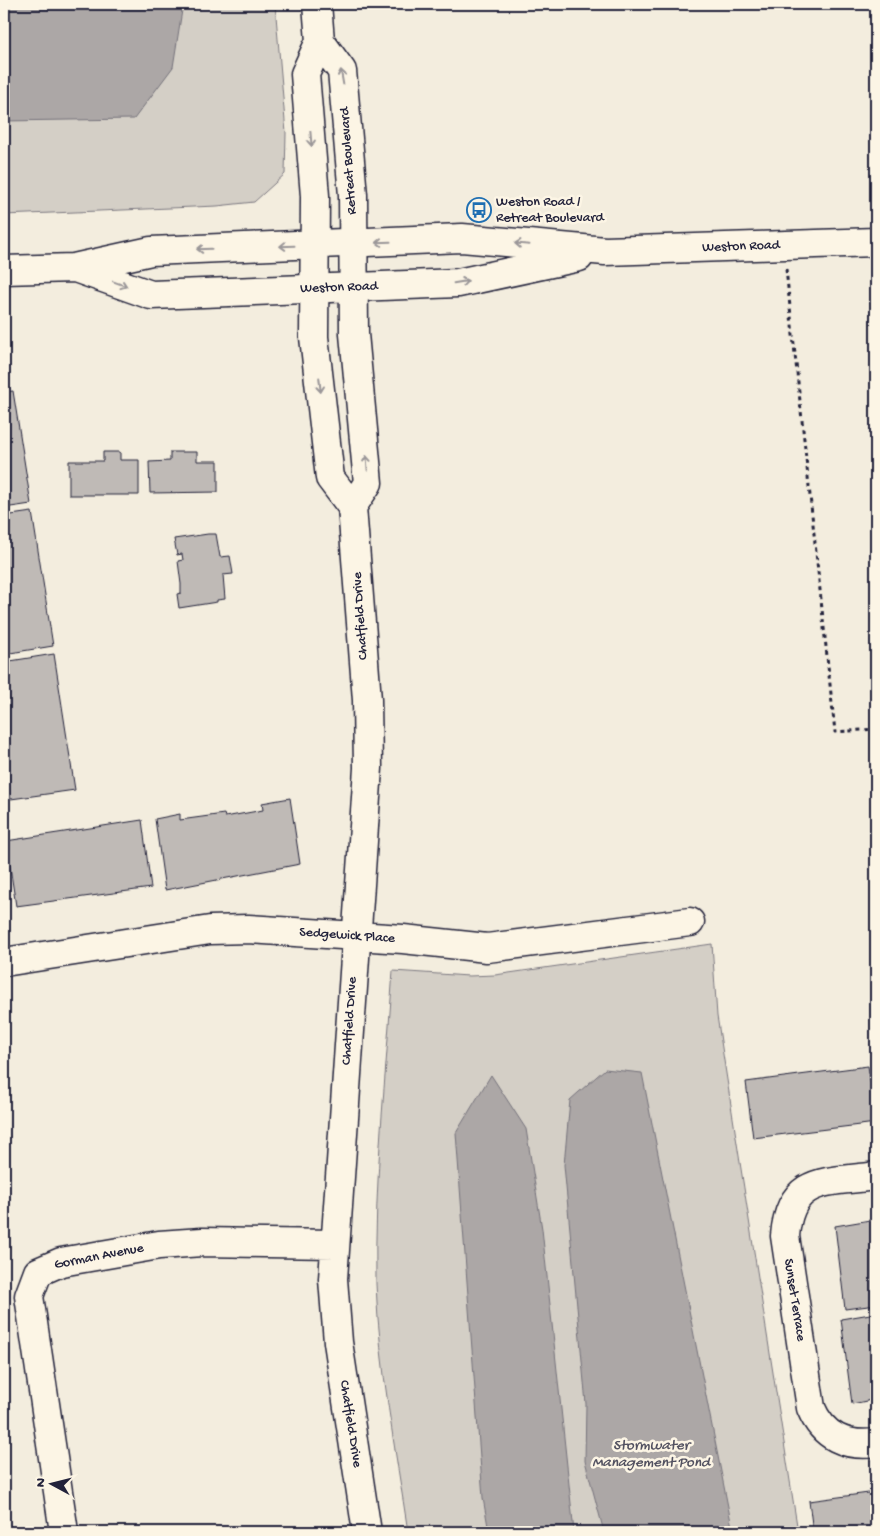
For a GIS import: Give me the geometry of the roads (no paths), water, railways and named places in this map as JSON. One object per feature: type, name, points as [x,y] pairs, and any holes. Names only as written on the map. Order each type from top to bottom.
[{"type":"street","points":[[317,4],[320,41],[305,74],[315,196],[314,337],[330,478],[352,507],[368,483],[354,334],[354,287]]},
{"type":"street","name":"Retreat Boulevard","points":[[320,41],[342,71],[353,195],[354,287]]},
{"type":"street","name":"Weston Road","points":[[4,270],[74,268],[151,251],[462,238],[605,251],[876,242]]},
{"type":"street","name":"Weston Road","points":[[74,268],[151,295],[458,283],[605,251]]},
{"type":"street","name":"Chatfield Drive","points":[[352,507],[367,710],[368,768],[333,1279],[338,1342],[367,1532]]},
{"type":"street","name":"Sedgewick Place","points":[[4,962],[210,930],[248,929],[357,936],[487,948],[690,922]]},
{"type":"street","name":"Sunset Terrace","points":[[876,1176],[820,1183],[804,1190],[794,1199],[786,1216],[785,1236],[811,1408],[814,1416],[827,1433],[844,1441],[866,1444],[876,1442]]},
{"type":"street","name":"Gorman Avenue","points":[[64,1532],[29,1296],[38,1272],[61,1262],[159,1245],[202,1242],[335,1244]]},
{"type":"water","points":[[4,4],[183,4],[173,67],[134,119],[4,121]]},
{"type":"water","name":"Stormwater Management Pond","points":[[605,1069],[642,1073],[733,1532],[604,1532],[585,1461],[586,1404],[564,1165],[570,1100]]},
{"type":"water","name":"Stormwater Management Pond","points":[[491,1075],[526,1129],[542,1229],[574,1532],[489,1532],[483,1498],[456,1133]]},
{"type":"place","name":"Weston Road / Retreat Boulevard","points":[[479,210]]}]
